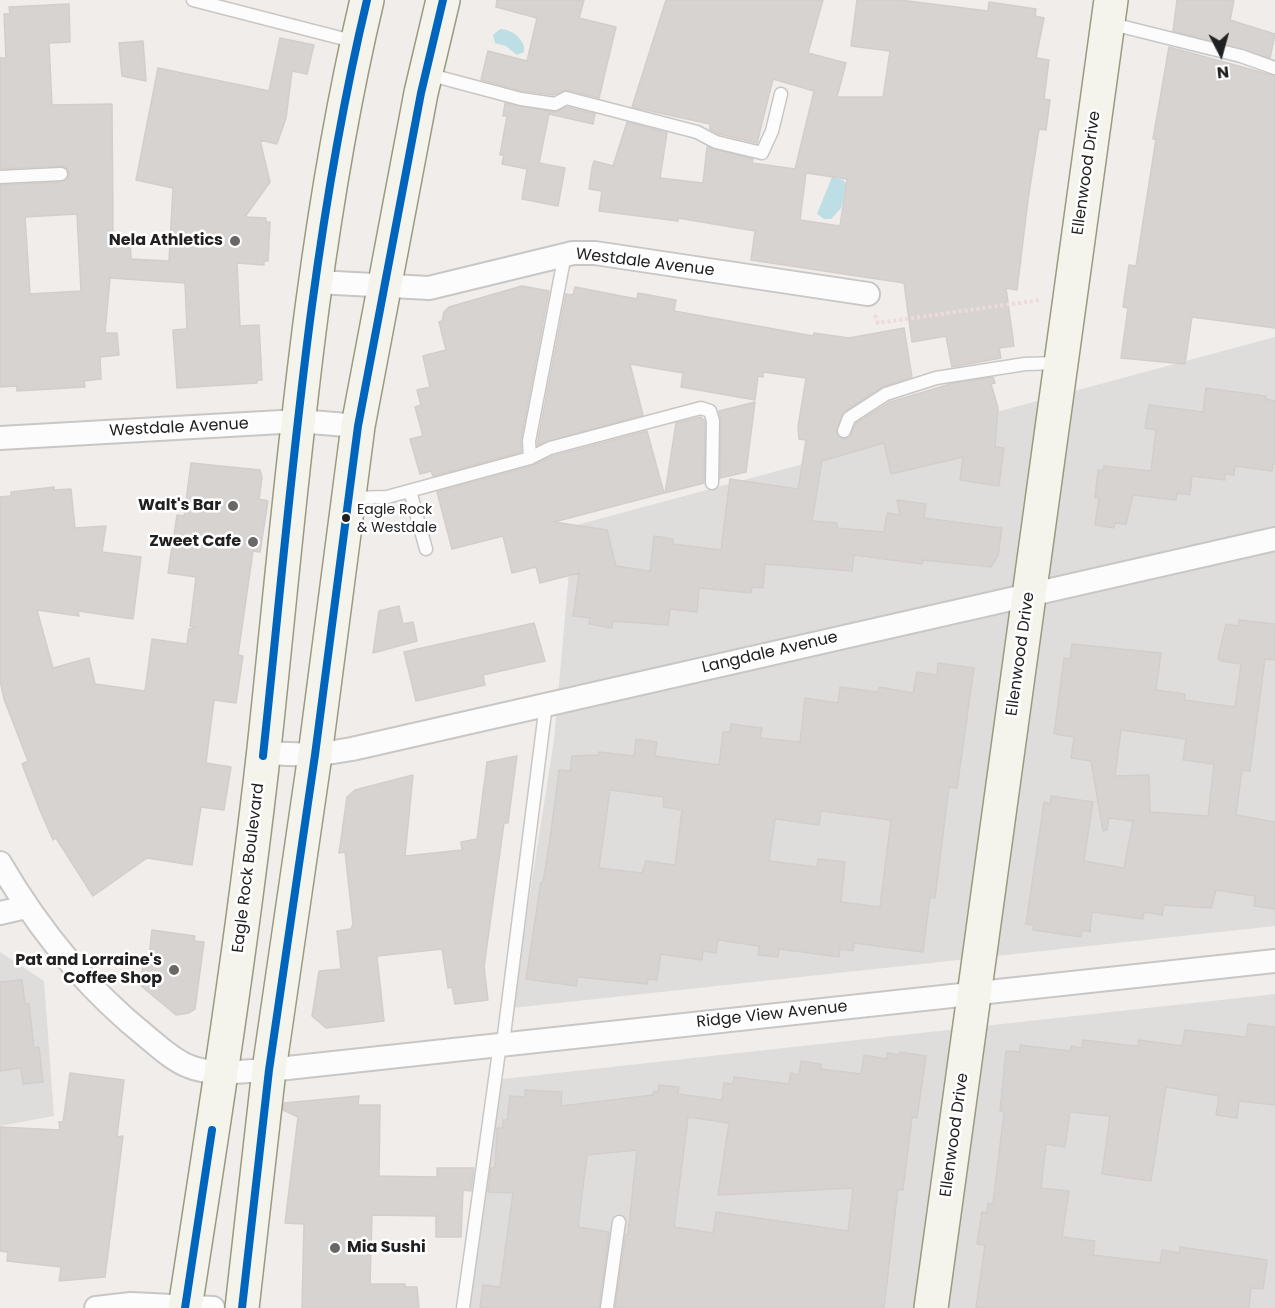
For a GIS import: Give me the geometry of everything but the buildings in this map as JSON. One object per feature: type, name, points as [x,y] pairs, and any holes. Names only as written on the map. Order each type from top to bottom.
[{"type":"main road","name":"Eagle Rock Boulevard","points":[[194,1307],[263,753],[299,421],[328,189],[345,92],[367,0]]},
{"type":"main road","points":[[242,1308],[269,1070],[315,755],[358,426],[425,74],[443,0]]},
{"type":"main road","name":"Ellenwood Drive","points":[[932,1308],[1110,11]]},
{"type":"street","name":"Westdale Avenue","points":[[317,282],[429,288],[565,254],[595,253],[868,294]]},
{"type":"street","name":"Westdale Avenue","points":[[0,438],[299,421],[358,426]]},
{"type":"street","name":"Langdale Avenue","points":[[263,753],[315,755],[352,749],[1029,593],[1275,539]]},
{"type":"street","name":"Ridge View Avenue","points":[[0,863],[26,907],[74,969],[126,1020],[188,1066],[222,1071],[269,1070],[501,1043],[1275,961]]},
{"type":"street","points":[[0,913],[26,907]]},
{"type":"street","points":[[96,1308],[131,1304],[194,1307]]},
{"type":"lane","points":[[193,0],[357,42]]},
{"type":"lane","points":[[1110,11],[1275,68]]},
{"type":"lane","points":[[425,74],[521,99],[555,104],[566,99],[697,132],[716,142],[762,153],[772,131],[781,94]]},
{"type":"lane","points":[[0,177],[62,174]]},
{"type":"lane","points":[[530,458],[529,441],[565,254]]},
{"type":"lane","points":[[844,431],[849,418],[886,394],[936,378],[1025,364],[1061,363]]},
{"type":"lane","points":[[348,498],[387,497],[530,458],[550,448],[701,408],[710,411],[713,421],[712,483]]},
{"type":"lane","points":[[410,491],[426,549]]},
{"type":"lane","points":[[463,1308],[546,704]]},
{"type":"lane","points":[[607,1308],[619,1222]]},
{"type":"path","points":[[868,294],[878,323],[1071,295]]},
{"type":"shaded area","points":[[1275,337],[1275,926],[512,1008],[554,740],[573,526]]},
{"type":"shaded area","points":[[0,952],[44,981],[54,1116],[0,1126]]},
{"type":"shaded area","points":[[1275,994],[1275,1308],[469,1308],[502,1079]]},
{"type":"water","points":[[500,29],[517,36],[523,43],[524,52],[517,55],[506,46],[495,43],[493,35]]},
{"type":"water","points":[[832,177],[843,180],[847,185],[841,208],[831,219],[824,219],[817,214]]},
{"type":"transit line","points":[[263,756],[292,471],[315,281],[347,93],[367,0]]},
{"type":"transit line","points":[[242,1308],[269,1070],[315,755],[358,426],[421,93],[443,0]]},
{"type":"transit line","points":[[185,1308],[212,1130]]},
{"type":"place","name":"Nela Athletics","points":[[235,241]]},
{"type":"place","name":"Walt's Bar","points":[[233,506]]},
{"type":"place","name":"Eagle Rock & Westdale","points":[[346,518]]},
{"type":"place","name":"Zweet Cafe","points":[[253,542]]},
{"type":"place","name":"Pat and Lorraine's Coffee Shop","points":[[174,970]]},
{"type":"place","name":"Mia Sushi","points":[[335,1248]]}]
